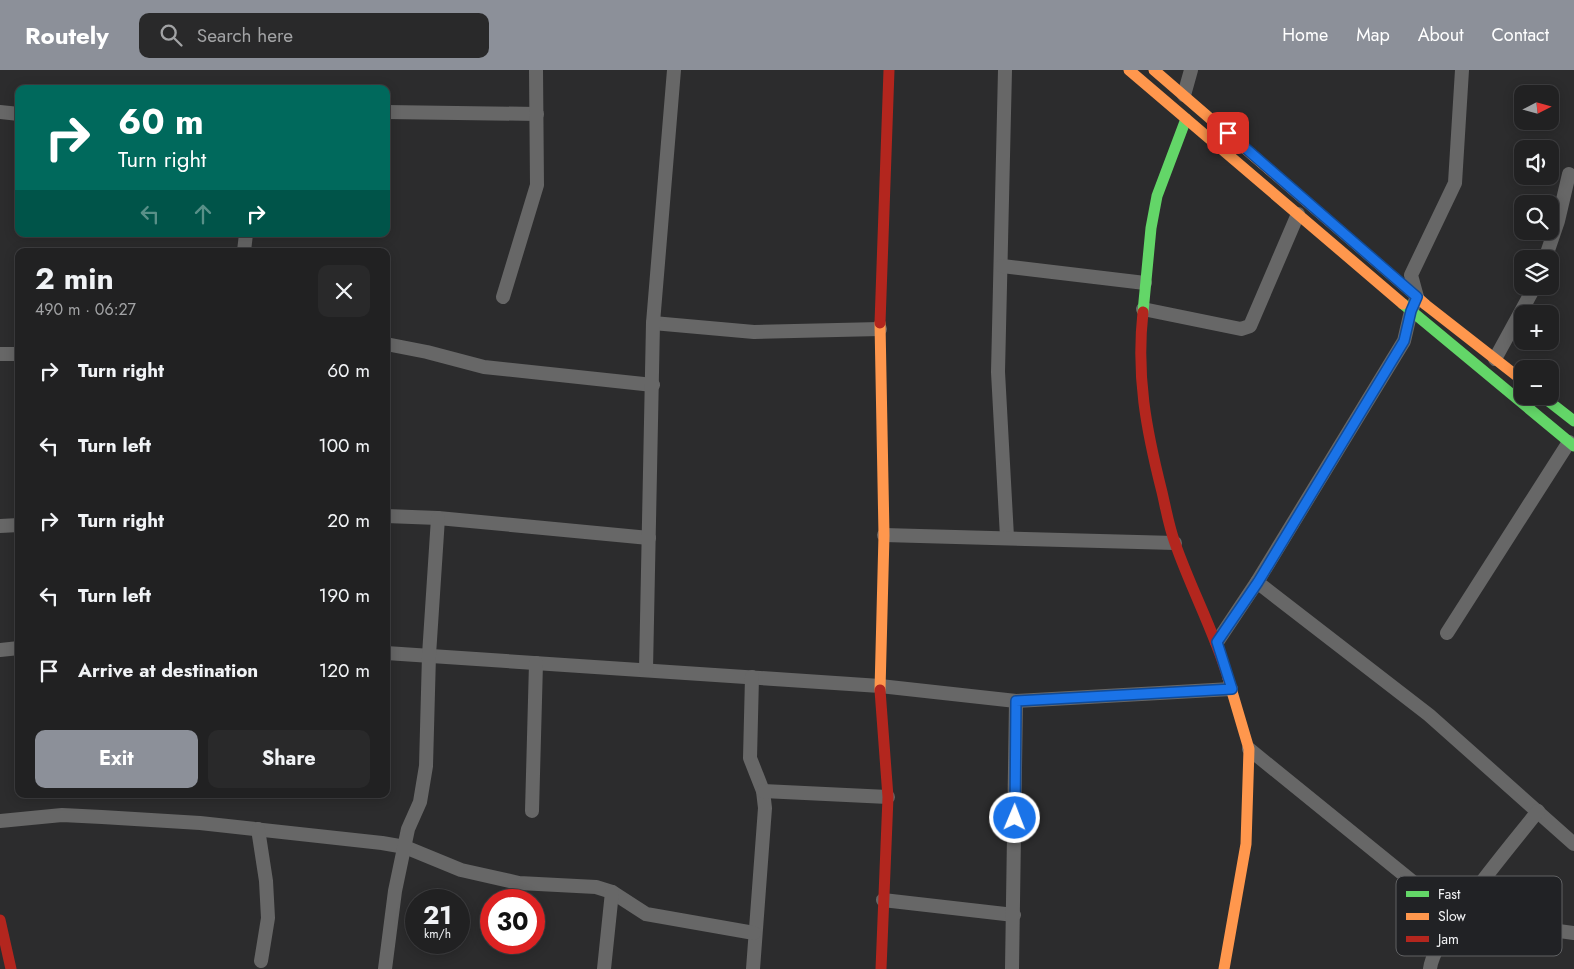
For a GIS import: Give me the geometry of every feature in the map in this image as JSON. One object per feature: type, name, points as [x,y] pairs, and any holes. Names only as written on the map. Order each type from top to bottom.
[{"type":"street","points":[[503,297],[537,185],[536,70]]},
{"type":"street","points":[[646,670],[653,323],[674,70]]},
{"type":"street","points":[[881,969],[888,797],[880,686],[884,535],[880,329],[889,70]]},
{"type":"street","points":[[1005,70],[1002,266],[998,372],[1007,537]]},
{"type":"street","points":[[1129,70],[1411,311],[1572,444],[1447,633]]},
{"type":"street","points":[[1154,70],[1417,297],[1514,374]]},
{"type":"street","points":[[1184,95],[1191,70]]},
{"type":"street","points":[[1217,642],[1258,582],[1404,341],[1411,311],[1417,297],[1411,275],[1455,183],[1462,70]]},
{"type":"street","points":[[0,112],[15,114]]},
{"type":"street","points":[[390,112],[537,114]]},
{"type":"street","points":[[1186,119],[1157,196],[1151,228],[1139,348],[1142,396],[1151,449],[1175,543],[1217,642],[1249,749],[1246,844],[1224,969]]},
{"type":"street","points":[[1548,250],[1558,220],[1569,174]]},
{"type":"street","points":[[1143,310],[1240,329],[1250,326],[1298,214]]},
{"type":"street","points":[[1002,266],[1145,283]]},
{"type":"street","points":[[1495,359],[1530,295]]},
{"type":"street","points":[[653,323],[754,332],[880,329]]},
{"type":"street","points":[[390,345],[484,367],[653,385]]},
{"type":"street","points":[[0,354],[15,354]]},
{"type":"street","points":[[1554,405],[1574,421]]},
{"type":"street","points":[[390,516],[438,518],[648,538]]},
{"type":"street","points":[[385,969],[395,891],[408,828],[420,802],[426,766],[429,655],[438,518]]},
{"type":"street","points":[[0,526],[15,525]]},
{"type":"street","points":[[884,535],[1175,543]]},
{"type":"street","points":[[1258,582],[1429,715],[1574,844]]},
{"type":"street","points":[[0,650],[15,648]]},
{"type":"street","points":[[390,653],[880,686],[1016,701],[1232,689]]},
{"type":"street","points":[[532,811],[536,663]]},
{"type":"street","points":[[752,677],[750,758],[763,791],[764,808],[753,969]]},
{"type":"street","points":[[1012,969],[1016,701]]},
{"type":"street","points":[[1249,749],[1405,876]]},
{"type":"street","points":[[763,791],[888,797]]},
{"type":"street","points":[[1488,876],[1538,811]]},
{"type":"street","points":[[0,821],[62,815],[200,823],[405,847],[461,870],[519,883],[596,887],[612,892],[646,914],[754,933]]},
{"type":"street","points":[[258,829],[268,918],[260,961]]},
{"type":"street","points":[[604,969],[612,892]]},
{"type":"street","points":[[883,900],[1014,915]]},
{"type":"street","points":[[0,920],[11,969]]},
{"type":"street","points":[[1430,969],[1433,956]]},
{"type":"traffic: fast","points":[[1143,312],[1151,228],[1157,196],[1186,119]]},
{"type":"traffic: fast","points":[[1403,304],[1574,446]]},
{"type":"traffic: fast","points":[[1554,405],[1574,421]]},
{"type":"traffic: slow","points":[[1129,70],[1403,304]]},
{"type":"traffic: slow","points":[[1154,70],[1426,305],[1514,374]]},
{"type":"traffic: slow","points":[[880,323],[884,535],[880,690]]},
{"type":"traffic: slow","points":[[1224,969],[1246,844],[1249,749],[1228,678]]},
{"type":"traffic: jam","points":[[880,323],[889,70]]},
{"type":"traffic: jam","points":[[1143,312],[1141,336],[1142,380],[1147,424],[1156,469],[1173,537],[1228,678]]},
{"type":"traffic: jam","points":[[880,690],[888,797],[881,969]]},
{"type":"traffic: jam","points":[[0,920],[11,969]]},
{"type":"route","points":[[1015,818],[1016,701],[1232,689],[1217,642],[1258,582],[1404,341],[1411,311],[1417,297],[1228,133]]}]
